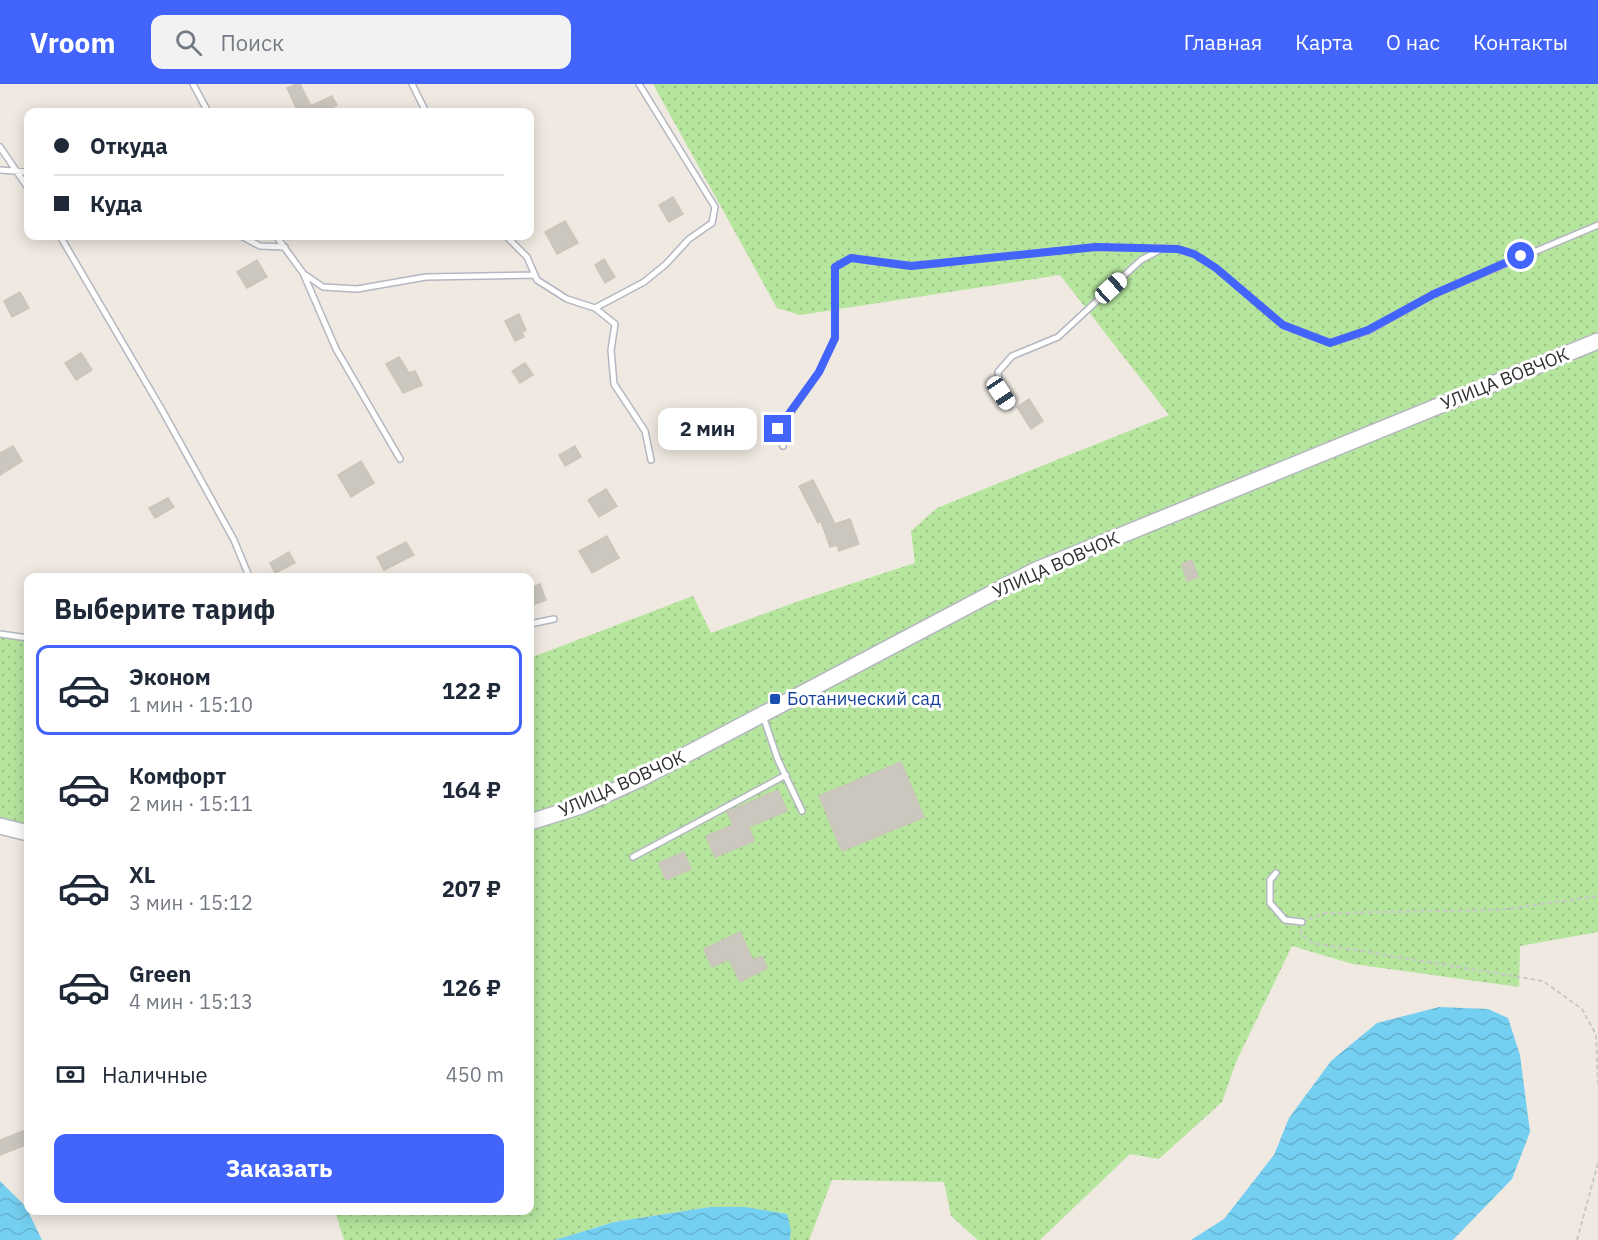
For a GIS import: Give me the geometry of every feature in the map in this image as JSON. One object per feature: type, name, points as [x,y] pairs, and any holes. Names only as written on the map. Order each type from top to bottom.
[{"type":"street","name":"УЛИЦА ВОВЧОК","points":[[534,821],[610,794],[763,716],[1036,570],[1598,340]]},
{"type":"street","points":[[0,826],[24,832]]},
{"type":"lane","points":[[193,84],[206,108]]},
{"type":"lane","points":[[412,84],[424,108]]},
{"type":"lane","points":[[595,308],[644,282],[666,264],[689,239],[712,223],[715,207],[639,84]]},
{"type":"lane","points":[[0,147],[24,182]]},
{"type":"lane","points":[[0,170],[24,172]]},
{"type":"lane","points":[[783,446],[778,429],[819,372],[835,338],[835,267],[851,258],[911,266],[1096,247],[1178,249],[1194,254],[1216,268],[1283,325],[1330,343],[1368,330],[1434,294],[1598,225]]},
{"type":"lane","points":[[62,240],[234,540],[246,573]]},
{"type":"lane","points":[[249,240],[260,246],[285,247]]},
{"type":"lane","points":[[279,240],[303,273],[336,349],[400,459]]},
{"type":"lane","points":[[510,240],[527,257],[537,280],[567,298],[595,308],[615,324],[611,350],[614,384],[645,431],[651,460]]},
{"type":"lane","points":[[1009,406],[1001,393],[998,372],[1012,356],[1058,337],[1141,260],[1161,249]]},
{"type":"lane","points":[[303,273],[323,287],[357,289],[426,277],[535,275]]},
{"type":"lane","points":[[534,623],[554,619]]},
{"type":"lane","points":[[0,634],[24,637]]},
{"type":"lane","points":[[763,716],[802,811]]},
{"type":"lane","points":[[633,857],[786,775]]},
{"type":"lane","points":[[1276,873],[1270,880],[1270,903],[1285,920],[1302,922]]},
{"type":"path","points":[[1598,896],[1499,910],[1325,914],[1302,922],[1301,935],[1313,944],[1543,981],[1582,1009],[1596,1035],[1598,1084]]},
{"type":"path","points":[[1577,1240],[1598,1163]]},
{"type":"green space","points":[[653,84],[1598,84],[1598,932],[1520,946],[1519,987],[1353,964],[1292,946],[1236,1062],[1222,1102],[1159,1159],[1130,1154],[1040,1240],[978,1240],[951,1216],[944,1182],[832,1180],[809,1240],[790,1240],[791,1230],[745,1207],[710,1207],[614,1222],[555,1240],[344,1240],[336,1215],[534,1215],[534,656],[693,596],[711,633],[915,563],[911,531],[937,508],[1169,415],[1060,275],[800,315],[777,308]]},
{"type":"green space","points":[[0,634],[24,637],[24,832],[0,826]]},
{"type":"water","points":[[1439,1007],[1488,1009],[1508,1018],[1520,1055],[1530,1132],[1512,1179],[1453,1240],[1191,1240],[1224,1219],[1274,1155],[1289,1118],[1331,1061],[1377,1023]]},
{"type":"water","points":[[0,1181],[24,1205],[24,1215],[30,1215],[42,1240],[0,1240]]},
{"type":"water","points":[[710,1207],[745,1207],[787,1214],[791,1230],[790,1240],[555,1240],[614,1222]]},
{"type":"building","points":[[300,84],[311,106],[332,96],[337,105],[331,108],[296,108],[287,88]]},
{"type":"building","points":[[673,197],[683,214],[669,222],[659,205]]},
{"type":"building","points":[[565,221],[578,243],[557,254],[545,232]]},
{"type":"building","points":[[604,259],[615,277],[605,283],[595,265]]},
{"type":"building","points":[[257,260],[267,277],[247,288],[237,272]]},
{"type":"building","points":[[20,292],[29,308],[12,317],[4,301]]},
{"type":"building","points":[[519,314],[526,330],[522,332],[524,337],[515,341],[505,321]]},
{"type":"building","points":[[81,353],[92,370],[76,380],[65,363]]},
{"type":"building","points":[[399,357],[409,373],[415,371],[422,385],[403,393],[386,364]]},
{"type":"building","points":[[525,363],[533,375],[520,383],[512,371]]},
{"type":"building","points":[[1029,399],[1043,421],[1031,429],[1017,407]]},
{"type":"building","points":[[13,446],[22,461],[0,475],[0,453]]},
{"type":"building","points":[[575,446],[581,457],[565,466],[559,455]]},
{"type":"building","points":[[361,461],[374,483],[351,497],[338,475]]},
{"type":"building","points":[[813,480],[835,524],[850,519],[859,544],[839,551],[837,545],[830,547],[821,521],[818,523],[799,486]]},
{"type":"building","points":[[606,489],[617,506],[599,517],[588,500]]},
{"type":"building","points":[[168,498],[174,507],[155,518],[149,508]]},
{"type":"building","points":[[607,536],[619,558],[592,573],[579,551]]},
{"type":"building","points":[[406,542],[414,555],[384,570],[377,557]]},
{"type":"building","points":[[289,552],[295,563],[275,573],[270,563]]},
{"type":"building","points":[[1192,560],[1198,577],[1187,581],[1182,564]]},
{"type":"building","points":[[540,584],[546,600],[534,604],[534,586]]},
{"type":"building","points":[[901,762],[924,817],[842,851],[819,796]]},
{"type":"building","points":[[778,790],[787,811],[749,827],[754,841],[715,857],[706,836],[733,825],[727,812]]},
{"type":"building","points":[[684,852],[691,869],[666,880],[659,863]]},
{"type":"building","points":[[740,932],[753,960],[762,956],[767,968],[740,982],[729,959],[712,967],[704,949]]},
{"type":"building","points":[[24,1131],[24,1146],[0,1155],[0,1140]]},
{"type":"place","name":"Ботанический сад","points":[[775,699]]},
{"type":"route","points":[[778,429],[819,372],[835,338],[835,267],[851,258],[911,266],[970,262],[1096,247],[1178,249],[1194,254],[1216,268],[1283,325],[1330,343],[1368,330],[1434,294],[1521,256]]}]
